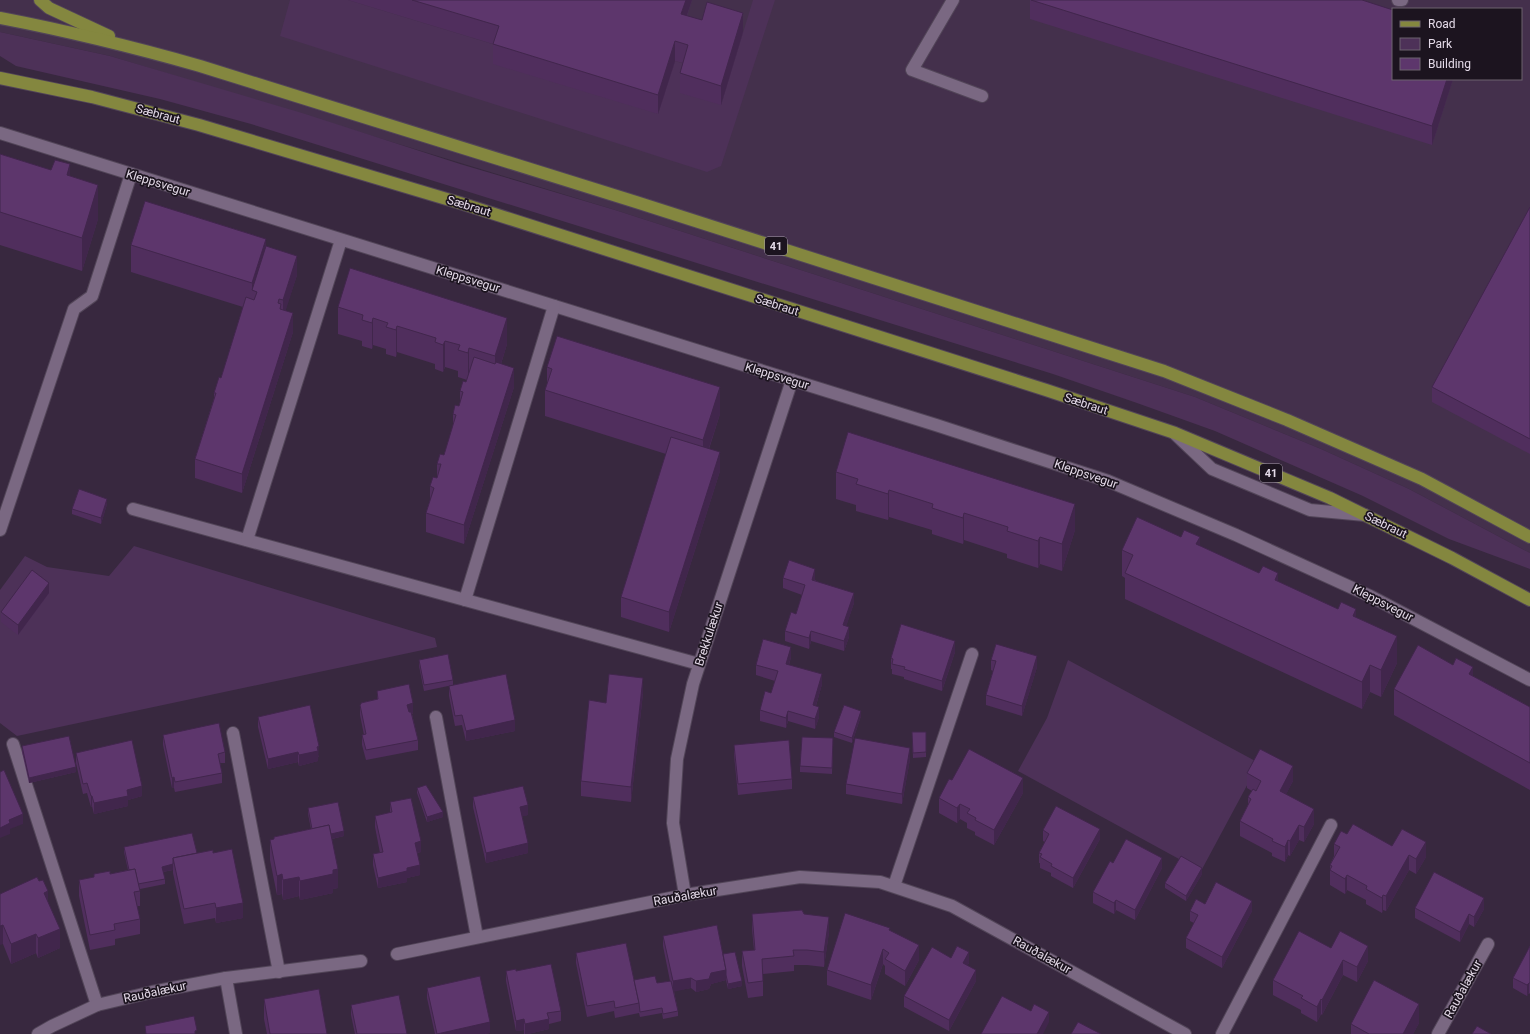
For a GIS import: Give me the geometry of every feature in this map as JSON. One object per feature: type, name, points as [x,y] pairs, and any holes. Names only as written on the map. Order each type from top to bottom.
[{"type":"main road","points":[[40,0],[49,8],[132,47]]},
{"type":"main road","name":"41","points":[[0,18],[61,30],[132,47],[200,66],[636,202],[1164,371],[1287,420],[1422,479],[1530,537]]},
{"type":"main road","name":"Sæbraut","points":[[0,78],[92,97],[199,125],[416,190],[1030,385],[1174,433],[1330,498],[1452,558],[1530,600]]},
{"type":"street","points":[[953,0],[912,70],[982,96]]},
{"type":"street","name":"Kleppsvegur","points":[[0,133],[936,425],[1108,481],[1236,535],[1370,596],[1530,680]]},
{"type":"street","points":[[0,530],[74,308],[92,296],[131,174]]},
{"type":"street","points":[[247,540],[341,240]]},
{"type":"street","points":[[465,600],[554,306]]},
{"type":"street","name":"Brekkulækur","points":[[685,895],[673,823],[676,767],[693,684],[792,380]]},
{"type":"street","points":[[1174,433],[1212,469],[1310,510],[1366,516]]},
{"type":"street","points":[[133,509],[699,664]]},
{"type":"street","points":[[894,886],[972,654]]},
{"type":"street","points":[[436,717],[477,937]]},
{"type":"street","points":[[232,733],[279,972]]},
{"type":"street","points":[[13,744],[97,1005]]},
{"type":"street","points":[[1222,1034],[1331,825]]},
{"type":"street","name":"Rauðalækur","points":[[397,954],[685,895],[800,877],[880,882],[952,906],[1185,1034]]},
{"type":"street","name":"Rauðalækur","points":[[1438,1034],[1488,944]]},
{"type":"street","name":"Rauðalækur","points":[[38,1034],[97,1005],[152,992],[226,978],[361,961]]},
{"type":"street","points":[[226,978],[236,1034]]},
{"type":"shaded area","points":[[0,0],[1530,0],[1530,553],[1409,489],[1321,449],[1195,397],[615,210],[110,56],[0,32]]},
{"type":"green space","points":[[290,0],[348,0],[499,46],[658,114],[675,61],[688,65],[721,105],[753,0],[775,0],[721,166],[707,172],[280,36]]},
{"type":"green space","points":[[0,32],[110,56],[302,113],[460,164],[615,210],[1195,397],[1321,449],[1409,489],[1530,553],[1530,569],[1449,539],[1363,496],[1215,431],[1053,374],[251,124],[160,99],[16,66],[0,56]]},
{"type":"green space","points":[[134,546],[435,638],[437,647],[17,736],[0,723],[0,590],[25,556],[47,567],[109,576]]},
{"type":"green space","points":[[1068,660],[1259,763],[1201,871],[1018,771],[1047,718]]},
{"type":"building","points":[[412,0],[686,0],[681,14],[702,20],[707,2],[743,13],[721,86],[680,73],[688,45],[675,41],[658,95],[493,44],[499,26]]},
{"type":"building","points":[[1031,0],[1362,0],[1392,10],[1392,80],[1447,80],[1432,126]]},
{"type":"building","points":[[0,154],[51,170],[55,160],[70,164],[67,175],[98,185],[82,238],[0,212]]},
{"type":"building","points":[[145,201],[266,239],[252,283],[131,245]]},
{"type":"building","points":[[1530,207],[1530,439],[1432,387]]},
{"type":"building","points":[[266,246],[297,256],[283,300],[279,299],[278,303],[281,304],[280,309],[293,313],[242,474],[195,459],[216,393],[214,393],[219,377],[221,378],[246,297],[254,300],[257,292],[252,290]]},
{"type":"building","points":[[350,268],[507,318],[495,356],[469,348],[468,353],[458,350],[460,345],[445,341],[443,345],[435,342],[436,338],[397,326],[396,330],[386,327],[388,323],[373,318],[372,323],[362,320],[363,315],[338,307]]},
{"type":"building","points":[[557,336],[720,387],[703,440],[545,390],[552,369],[547,367]]},
{"type":"building","points":[[474,357],[514,368],[464,525],[426,513],[434,488],[430,486],[433,477],[437,478],[441,464],[437,464],[440,454],[444,455],[456,415],[453,414],[455,405],[459,406],[463,392],[460,391],[463,381],[466,382]]},
{"type":"building","points":[[848,432],[1075,504],[1062,544],[1040,537],[1038,541],[1007,531],[1008,527],[964,513],[963,518],[932,508],[933,504],[889,490],[888,494],[856,484],[858,479],[836,472]]},
{"type":"building","points":[[671,437],[720,452],[669,612],[621,597]]},
{"type":"building","points":[[79,489],[107,499],[101,518],[72,509]]},
{"type":"building","points":[[1137,517],[1181,537],[1184,530],[1200,537],[1196,544],[1259,573],[1263,566],[1278,573],[1275,580],[1338,609],[1341,602],[1356,609],[1353,616],[1397,636],[1381,670],[1370,665],[1362,682],[1125,573],[1133,555],[1122,550]]},
{"type":"building","points":[[789,560],[815,569],[812,580],[854,593],[843,625],[849,627],[844,641],[811,631],[809,638],[785,631],[791,612],[796,614],[805,585],[783,578]]},
{"type":"building","points":[[32,570],[49,583],[18,625],[1,612]]},
{"type":"building","points":[[901,624],[955,641],[942,681],[904,669],[905,667],[892,664],[893,659],[891,658]]},
{"type":"building","points":[[763,639],[791,647],[786,664],[822,674],[813,705],[819,707],[815,719],[788,711],[786,718],[760,710],[765,691],[771,693],[778,671],[756,665]]},
{"type":"building","points":[[996,644],[1037,656],[1022,706],[986,695],[996,661],[991,660]]},
{"type":"building","points":[[1418,645],[1453,665],[1456,658],[1473,667],[1469,674],[1530,707],[1530,763],[1394,689]]},
{"type":"building","points":[[448,654],[453,680],[424,685],[419,660]]},
{"type":"building","points":[[506,674],[515,720],[466,731],[462,715],[455,716],[449,686]]},
{"type":"building","points":[[609,674],[643,678],[631,787],[581,781],[589,700],[606,703]]},
{"type":"building","points":[[409,684],[413,703],[407,705],[409,712],[411,712],[418,740],[366,750],[362,735],[366,734],[360,705],[361,703],[378,699],[377,691]]},
{"type":"building","points":[[310,705],[319,746],[317,747],[318,751],[299,755],[298,752],[268,759],[258,717]]},
{"type":"building","points":[[844,705],[861,711],[852,738],[834,732]]},
{"type":"building","points":[[219,723],[225,752],[218,754],[222,773],[175,782],[174,777],[172,778],[163,735]]},
{"type":"building","points":[[912,732],[926,732],[926,752],[913,753]]},
{"type":"building","points":[[69,736],[76,767],[29,778],[22,746]]},
{"type":"building","points":[[802,737],[833,738],[832,768],[800,766]]},
{"type":"building","points":[[855,738],[910,748],[902,794],[846,784]]},
{"type":"building","points":[[132,740],[142,786],[127,790],[128,796],[94,803],[87,783],[83,784],[76,753]]},
{"type":"building","points":[[789,740],[792,779],[738,784],[734,745]]},
{"type":"building","points":[[969,749],[1023,778],[994,830],[975,820],[976,818],[967,813],[970,809],[960,804],[957,808],[939,798],[949,779],[952,780]]},
{"type":"building","points":[[1260,749],[1293,766],[1280,791],[1314,809],[1304,827],[1299,825],[1290,841],[1288,840],[1285,847],[1272,841],[1273,839],[1240,821],[1251,799],[1248,797],[1253,789],[1256,791],[1261,781],[1247,773]]},
{"type":"building","points":[[4,770],[23,814],[9,820],[10,823],[0,828],[0,772]]},
{"type":"building","points":[[426,785],[443,812],[427,817],[417,788]]},
{"type":"building","points":[[523,786],[528,805],[520,807],[528,843],[486,853],[473,797]]},
{"type":"building","points":[[411,798],[421,841],[415,843],[420,865],[407,868],[407,871],[378,878],[373,854],[383,852],[375,816],[392,812],[390,802]]},
{"type":"building","points":[[338,802],[344,831],[331,834],[329,825],[312,829],[308,808]]},
{"type":"building","points":[[1056,806],[1100,829],[1073,878],[1051,866],[1052,864],[1040,857],[1042,854],[1039,853],[1049,834],[1043,830]]},
{"type":"building","points":[[1353,824],[1392,846],[1402,829],[1426,842],[1416,859],[1409,855],[1386,896],[1383,895],[1382,898],[1366,889],[1367,886],[1347,875],[1345,879],[1330,870],[1332,866],[1330,865],[1340,847],[1334,844],[1341,831],[1347,834]]},
{"type":"building","points":[[329,825],[338,869],[333,870],[333,874],[300,881],[299,877],[283,880],[282,874],[277,876],[270,840],[274,839],[274,837]]},
{"type":"building","points":[[192,833],[197,853],[173,858],[173,864],[162,867],[165,879],[138,884],[135,869],[129,870],[124,847]]},
{"type":"building","points":[[1126,839],[1162,858],[1135,910],[1116,900],[1114,903],[1093,892],[1110,861],[1113,863]]},
{"type":"building","points":[[232,849],[243,903],[216,908],[215,903],[184,909],[173,858],[213,850],[213,853]]},
{"type":"building","points":[[1181,856],[1202,868],[1186,896],[1165,883]]},
{"type":"building","points":[[135,869],[140,891],[134,892],[140,919],[114,924],[115,930],[90,935],[79,880],[94,877],[94,874],[110,871],[110,874]]},
{"type":"building","points":[[1434,872],[1484,898],[1474,917],[1469,914],[1460,932],[1415,908]]},
{"type":"building","points":[[37,877],[39,881],[43,880],[48,891],[44,893],[60,929],[38,938],[36,934],[11,944],[3,925],[0,926],[0,894]]},
{"type":"building","points":[[1216,882],[1252,901],[1222,957],[1186,938],[1198,915],[1190,911],[1196,899],[1205,904]]},
{"type":"building","points":[[802,910],[804,914],[829,917],[824,952],[793,950],[794,956],[762,959],[763,981],[748,983],[742,951],[755,950],[752,914]]},
{"type":"building","points":[[845,913],[890,928],[889,930],[919,945],[905,971],[885,959],[889,953],[883,949],[871,985],[827,970]]},
{"type":"building","points":[[717,925],[726,970],[711,973],[709,979],[696,981],[691,978],[673,981],[663,936]]},
{"type":"building","points":[[1299,931],[1331,948],[1340,931],[1368,946],[1357,967],[1343,960],[1317,1007],[1301,998],[1303,996],[1273,980]]},
{"type":"building","points":[[626,943],[639,1003],[615,1008],[614,1001],[587,1006],[576,953]]},
{"type":"building","points":[[957,946],[969,952],[963,963],[976,970],[949,1020],[904,996],[932,947],[951,958]]},
{"type":"building","points":[[1530,946],[1530,983],[1527,985],[1513,978]]},
{"type":"building","points":[[735,952],[742,981],[728,984],[723,954]]},
{"type":"building","points":[[551,964],[561,1011],[547,1013],[549,1019],[525,1024],[524,1019],[516,1021],[506,971],[516,969],[516,971]]},
{"type":"building","points":[[480,976],[490,1022],[437,1034],[427,988]]},
{"type":"building","points":[[655,976],[657,983],[671,981],[678,1011],[663,1014],[662,1008],[640,1012],[634,980]]},
{"type":"building","points":[[1374,980],[1419,1004],[1403,1034],[1369,1034],[1351,1024]]},
{"type":"building","points":[[319,989],[327,1034],[270,1034],[264,999]]},
{"type":"building","points":[[399,995],[407,1034],[357,1034],[351,1005]]},
{"type":"building","points":[[1002,996],[1031,1011],[1034,1004],[1049,1012],[1037,1034],[981,1034]]},
{"type":"building","points":[[194,1016],[197,1030],[195,1031],[195,1034],[146,1034],[145,1026]]},
{"type":"building","points":[[1078,1022],[1101,1034],[1071,1034]]},
{"type":"building","points":[[1477,1026],[1491,1034],[1472,1034]]}]
